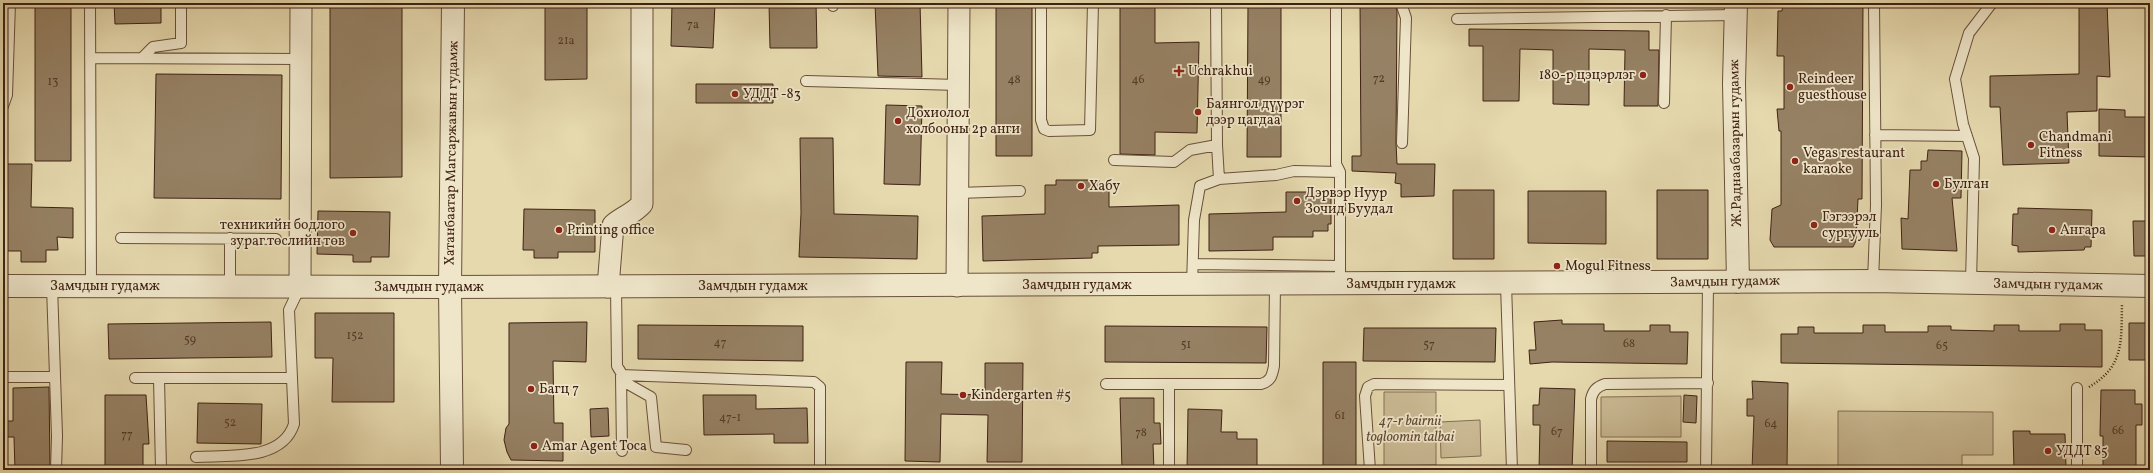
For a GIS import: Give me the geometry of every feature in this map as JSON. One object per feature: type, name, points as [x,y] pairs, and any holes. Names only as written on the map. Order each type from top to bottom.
[{"type":"street","points":[[300,287],[301,3]]},
{"type":"street","name":"Хатанбаатар Магсаржавын гудамж","points":[[452,470],[450,287],[453,3]]},
{"type":"street","points":[[612,287],[613,226],[619,220],[634,213],[642,204],[642,3]]},
{"type":"street","points":[[957,286],[959,3]]},
{"type":"street","name":"Ж.Раднаабазарын гудамж","points":[[1736,9],[1734,83],[1738,282]]},
{"type":"street","name":"Замчдын гудамж","points":[[3,286],[957,286],[1193,275],[1275,284],[1340,275],[1506,284],[1873,281],[2150,286]]},
{"type":"lane","points":[[3,106],[7,95],[10,3]]},
{"type":"lane","points":[[90,3],[91,287]]},
{"type":"lane","points":[[142,58],[153,47],[181,43],[181,3]]},
{"type":"lane","points":[[1041,3],[1041,120],[1044,129],[1049,131],[1090,130],[1093,3]]},
{"type":"lane","points":[[1216,3],[1217,145],[1219,179]]},
{"type":"lane","points":[[1336,3],[1336,164],[1340,172],[1340,275],[1193,275],[1194,220],[1200,186],[1219,179],[1276,175],[1294,171],[1340,172]]},
{"type":"lane","points":[[1400,3],[1406,18],[1402,143]]},
{"type":"lane","points":[[1873,281],[1876,206],[1874,3]]},
{"type":"lane","points":[[1971,283],[1974,158],[1967,136],[1956,79],[1969,33],[1992,3]]},
{"type":"lane","points":[[1457,19],[1666,15],[1736,9]]},
{"type":"lane","points":[[1664,103],[1666,15]]},
{"type":"lane","points":[[90,58],[301,59]]},
{"type":"lane","points":[[806,81],[959,85]]},
{"type":"lane","points":[[1876,135],[1967,136]]},
{"type":"lane","points":[[1114,160],[1174,162],[1190,150],[1217,145]]},
{"type":"lane","points":[[958,193],[1020,192]]},
{"type":"lane","points":[[122,238],[276,239]]},
{"type":"lane","points":[[230,238],[230,287]]},
{"type":"lane","points":[[1706,470],[1708,283]]},
{"type":"lane","points":[[1106,384],[1260,384],[1268,382],[1272,376],[1274,366],[1275,284]]},
{"type":"lane","points":[[1506,284],[1512,470]]},
{"type":"lane","points":[[52,286],[56,470]]},
{"type":"lane","points":[[196,457],[266,452],[279,446],[292,430],[294,424],[289,310],[300,287]]},
{"type":"lane","points":[[612,287],[617,366],[621,375],[628,384],[651,397],[653,403],[656,447],[686,450]]},
{"type":"lane","points":[[621,375],[622,451]]},
{"type":"lane","points":[[621,375],[814,382],[820,387],[820,470]]},
{"type":"lane","points":[[3,377],[55,377]]},
{"type":"lane","points":[[135,378],[291,378]]},
{"type":"lane","points":[[159,378],[161,470]]},
{"type":"lane","points":[[1591,470],[1591,399],[1593,391],[1598,386],[1605,384],[1708,383]]},
{"type":"lane","points":[[1168,384],[1169,470]]},
{"type":"lane","points":[[1370,470],[1365,396],[1368,387],[1374,384],[1509,385]]},
{"type":"lane","points":[[2077,388],[2077,470]]},
{"type":"path","points":[[2077,388],[2089,387],[2095,384],[2118,359],[2121,332],[2122,286]]},
{"type":"green space","name":"47-r bairnii togloomin talbai","points":[[1384,392],[1436,392],[1436,465],[1384,466]]},
{"type":"green space","points":[[1681,396],[1681,437],[1601,437],[1601,397]]},
{"type":"green space","points":[[1838,411],[1993,412],[1993,455],[1962,455],[1962,470],[1838,470]]},
{"type":"green space","points":[[1480,420],[1481,456],[1441,458],[1440,422]]},
{"type":"building","points":[[35,3],[71,3],[71,161],[35,161]]},
{"type":"building","points":[[114,3],[161,3],[161,23],[115,24]]},
{"type":"building","points":[[330,3],[402,3],[402,177],[330,178]]},
{"type":"building","points":[[545,3],[587,3],[587,79],[545,80]]},
{"type":"building","points":[[672,3],[715,3],[713,48],[671,46]]},
{"type":"building","points":[[769,3],[816,3],[817,48],[770,48]]},
{"type":"building","points":[[875,3],[920,3],[922,77],[878,76]]},
{"type":"building","points":[[996,3],[1032,3],[1032,156],[996,156]]},
{"type":"building","points":[[1120,3],[1155,3],[1155,43],[1199,42],[1197,133],[1155,132],[1155,155],[1120,154]]},
{"type":"building","points":[[1248,3],[1281,3],[1281,157],[1247,157]]},
{"type":"building","points":[[1360,3],[1395,3],[1397,11],[1397,164],[1435,164],[1434,196],[1401,197],[1401,184],[1395,183],[1396,173],[1352,171],[1352,156],[1361,156]]},
{"type":"building","points":[[1783,3],[1863,3],[1862,199],[1858,199],[1856,241],[1853,247],[1774,247],[1770,240],[1772,209],[1781,205],[1781,131],[1779,131],[1777,109],[1784,109],[1784,56],[1777,56],[1778,11],[1782,11]]},
{"type":"building","points":[[2079,3],[2107,3],[2110,77],[2097,76],[2097,111],[2067,112],[2069,163],[2003,165],[2000,107],[1990,107],[1990,76],[2079,74]]},
{"type":"building","name":"180-р цэцэрлэг","points":[[1469,29],[1649,31],[1649,50],[1659,50],[1658,106],[1624,106],[1625,50],[1589,49],[1589,105],[1553,104],[1553,50],[1520,49],[1519,101],[1483,101],[1483,46],[1469,46]]},
{"type":"building","points":[[156,74],[282,75],[281,199],[154,198]]},
{"type":"building","name":"УДДТ -83","points":[[696,84],[773,84],[773,103],[696,103]]},
{"type":"building","points":[[886,105],[922,106],[920,185],[884,184]]},
{"type":"building","points":[[2099,109],[2125,110],[2125,117],[2150,117],[2150,157],[2099,156]]},
{"type":"building","points":[[800,138],[833,138],[834,214],[918,216],[917,259],[799,257],[801,213]]},
{"type":"building","points":[[1928,150],[1962,151],[1961,198],[1952,198],[1957,251],[1902,249],[1901,218],[1908,219],[1910,170],[1921,170],[1921,161],[1927,161]]},
{"type":"building","points":[[3,164],[32,164],[31,207],[73,208],[73,238],[57,237],[58,250],[46,250],[46,262],[21,262],[21,251],[7,251],[7,226],[3,225]]},
{"type":"building","points":[[1056,180],[1099,180],[1099,187],[1109,187],[1109,207],[1179,205],[1179,245],[1098,246],[1098,253],[1092,253],[1092,258],[983,261],[982,216],[1045,214],[1045,185],[1056,185]]},
{"type":"building","points":[[1453,190],[1494,190],[1494,259],[1453,259]]},
{"type":"building","points":[[1657,190],[1708,190],[1708,259],[1657,259]]},
{"type":"building","points":[[1528,191],[1606,191],[1606,244],[1528,243]]},
{"type":"building","points":[[1286,192],[1331,192],[1331,224],[1328,224],[1328,231],[1313,231],[1313,237],[1273,237],[1273,250],[1209,251],[1209,214],[1286,212]]},
{"type":"building","name":"Ангара","points":[[2018,208],[2092,210],[2091,247],[2085,247],[2084,250],[2018,252],[2018,246],[2012,245],[2013,214],[2018,214]]},
{"type":"building","name":"Printing office","points":[[524,209],[595,210],[595,252],[558,252],[558,258],[534,258],[534,250],[523,250]]},
{"type":"building","name":"техникийн бодлого зураг төслийн төв","points":[[318,211],[390,212],[389,257],[371,257],[371,262],[353,262],[353,255],[317,254]]},
{"type":"building","points":[[2133,221],[2150,221],[2150,256],[2134,256]]},
{"type":"building","points":[[315,313],[394,313],[394,402],[332,402],[333,358],[315,358]]},
{"type":"building","points":[[1562,320],[1562,324],[1604,324],[1604,331],[1650,331],[1650,325],[1670,325],[1670,332],[1688,332],[1687,364],[1552,362],[1530,364],[1529,350],[1536,350],[1534,322]]},
{"type":"building","points":[[271,322],[272,357],[109,359],[108,324]]},
{"type":"building","name":"Багц 7","points":[[587,322],[586,362],[553,361],[554,423],[563,423],[563,461],[511,460],[504,440],[506,428],[509,424],[509,323]]},
{"type":"building","points":[[2129,323],[2150,323],[2150,360],[2129,360]]},
{"type":"building","points":[[2060,324],[2085,324],[2085,330],[2102,330],[2102,367],[1781,363],[1781,334],[1798,334],[1798,327],[1814,327],[1814,333],[1863,333],[1863,325],[1885,325],[1885,332],[1928,332],[1928,326],[1951,326],[1951,330],[1994,331],[1994,325],[2019,325],[2019,331],[2060,331]]},
{"type":"building","points":[[638,325],[803,326],[803,361],[638,359]]},
{"type":"building","points":[[1105,326],[1267,327],[1266,363],[1105,362]]},
{"type":"building","points":[[1364,328],[1496,328],[1495,362],[1363,361]]},
{"type":"building","points":[[906,362],[942,362],[941,394],[985,395],[985,363],[1023,363],[1022,462],[987,462],[988,415],[941,414],[940,462],[905,461]]},
{"type":"building","points":[[1323,362],[1356,362],[1356,470],[1323,470]]},
{"type":"building","points":[[1752,381],[1788,383],[1787,470],[1752,470],[1754,416],[1747,416],[1747,399],[1753,399]]},
{"type":"building","points":[[49,387],[50,470],[15,470],[14,437],[3,437],[3,421],[13,421],[13,388]]},
{"type":"building","points":[[1540,388],[1575,389],[1572,470],[1539,470],[1540,425],[1533,425],[1533,405],[1539,405]]},
{"type":"building","points":[[2101,390],[2135,390],[2135,404],[2142,404],[2142,425],[2136,425],[2136,470],[2103,470],[2103,436],[2100,436]]},
{"type":"building","points":[[105,395],[146,395],[149,444],[143,444],[143,466],[137,466],[138,470],[105,470]]},
{"type":"building","points":[[703,395],[756,395],[756,409],[807,408],[808,443],[774,443],[774,434],[704,435]]},
{"type":"building","points":[[1684,395],[1697,396],[1696,423],[1683,422]]},
{"type":"building","points":[[1120,398],[1154,398],[1154,423],[1160,423],[1161,444],[1153,444],[1154,470],[1122,470]]},
{"type":"building","points":[[198,403],[262,404],[261,444],[197,443]]},
{"type":"building","points":[[608,408],[609,436],[591,437],[590,409]]},
{"type":"building","points":[[1188,409],[1222,410],[1221,432],[1237,432],[1237,439],[1257,439],[1257,470],[1187,470]]},
{"type":"building","name":"УДДТ 85","points":[[2013,431],[2030,431],[2030,434],[2065,434],[2066,467],[2014,469]]},
{"type":"building","points":[[1607,441],[1687,442],[1687,462],[1607,462]]},
{"type":"place","name":"Uchrakhui","points":[[1179,71]]},
{"type":"place","name":"180-р цэцэрлэг","points":[[1643,75]]},
{"type":"place","name":"Reindeer guesthouse","points":[[1790,87]]},
{"type":"place","name":"УДДТ -83","points":[[735,94]]},
{"type":"place","name":"Баянгол дүүрэг дээр цагдаа","points":[[1198,112]]},
{"type":"place","name":"Дохиолол холбооны 2р анги","points":[[898,121]]},
{"type":"place","name":"Chandmani Fitness","points":[[2031,145]]},
{"type":"place","name":"Vegas restaurant karaoke","points":[[1795,161]]},
{"type":"place","name":"Булган","points":[[1936,184]]},
{"type":"place","name":"Хабу","points":[[1081,186]]},
{"type":"place","name":"Дэрвэр Нуур Зочид Буудал","points":[[1297,201]]},
{"type":"place","name":"Гэгээрэл сургууль","points":[[1814,225]]},
{"type":"place","name":"Printing office","points":[[559,230]]},
{"type":"place","name":"Ангара","points":[[2052,230]]},
{"type":"place","name":"техникийн бодлого зураг төслийн төв","points":[[353,233]]},
{"type":"place","name":"Mogul Fitness","points":[[1557,266]]},
{"type":"place","name":"Багц 7","points":[[531,389]]},
{"type":"place","name":"Kindergarten #5","points":[[963,395]]},
{"type":"place","name":"Amar Agent Toca","points":[[534,446]]},
{"type":"place","name":"УДДТ 85","points":[[2048,451]]}]
